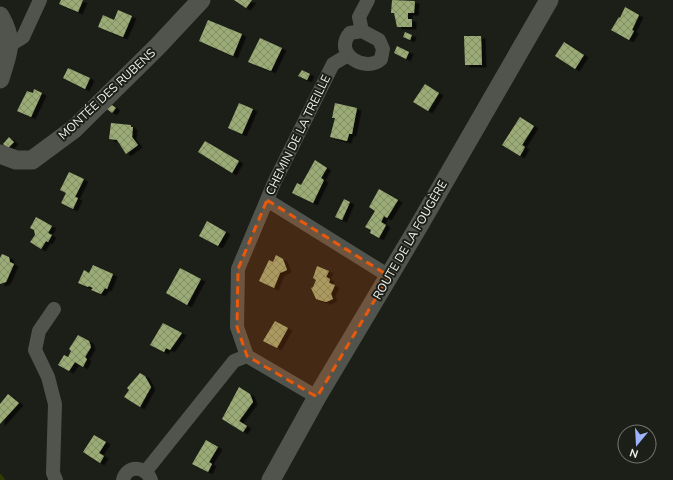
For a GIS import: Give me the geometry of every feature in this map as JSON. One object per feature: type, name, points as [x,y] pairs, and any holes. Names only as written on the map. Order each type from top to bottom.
[{"type":"street","points":[[10,45],[23,36],[40,0]]},
{"type":"street","name":"MONTÉE DES RUBENS","points":[[0,154],[16,160],[32,160],[74,129],[158,46],[201,0]]},
{"type":"street","points":[[362,31],[359,17],[368,0]]},
{"type":"street","name":"ROUTE DE LA FOUGÈRE","points":[[271,480],[317,397],[549,0]]},
{"type":"street","points":[[0,16],[8,29],[10,45],[0,79]]},
{"type":"street","points":[[362,31],[379,40],[384,49],[381,59],[372,65],[366,65],[348,55],[344,47],[346,38],[350,33],[362,31]]},
{"type":"street","name":"CHEMIN DE LA TREILLE","points":[[247,356],[237,327],[238,269],[267,200],[333,64],[348,55]]},
{"type":"street","name":"CHEMIN DE LA TREILLE","points":[[267,200],[389,276]]},
{"type":"street","points":[[54,309],[39,331],[35,350],[48,377],[55,404],[53,473],[56,480]]},
{"type":"street","points":[[123,480],[125,474],[137,468],[148,476],[234,361],[247,356],[317,397]]},
{"type":"highlighted area","points":[[267,200],[389,276],[317,397],[247,356],[237,327],[238,269]]},
{"type":"building","points":[[61,0],[83,0],[78,12],[59,4]]},
{"type":"building","points":[[234,0],[252,0],[246,8]]},
{"type":"building","points":[[392,0],[415,1],[414,13],[408,13],[408,19],[412,19],[412,27],[397,27],[394,13],[391,13]]},
{"type":"building","points":[[625,7],[639,15],[632,30],[634,31],[629,40],[611,30],[619,17],[620,18]]},
{"type":"building","points":[[118,10],[132,16],[123,37],[98,27],[103,15],[114,20]]},
{"type":"building","points":[[208,20],[242,34],[233,56],[199,41]]},
{"type":"building","points":[[405,32],[412,35],[410,40],[403,37]]},
{"type":"building","points":[[464,36],[481,36],[482,65],[465,65]]},
{"type":"building","points":[[260,38],[282,48],[271,71],[248,62]]},
{"type":"building","points":[[564,42],[584,55],[575,69],[555,56]]},
{"type":"building","points":[[397,46],[409,52],[406,59],[394,53]]},
{"type":"building","points":[[68,68],[90,78],[85,89],[63,78]]},
{"type":"building","points":[[302,70],[310,74],[307,80],[298,76]]},
{"type":"building","points":[[425,84],[439,93],[428,111],[413,102]]},
{"type":"building","points":[[34,89],[42,93],[31,117],[17,111],[27,91],[33,93]]},
{"type":"building","points":[[239,103],[253,109],[242,134],[228,128]]},
{"type":"building","points":[[335,103],[357,108],[352,134],[349,134],[347,141],[330,137],[335,118],[332,118]]},
{"type":"building","points":[[112,105],[116,108],[112,113],[107,109]]},
{"type":"building","points":[[520,117],[534,126],[522,145],[525,147],[520,156],[502,145]]},
{"type":"building","points":[[111,123],[131,125],[131,127],[133,127],[132,137],[138,145],[126,154],[117,140],[109,139]]},
{"type":"building","points":[[9,137],[14,142],[8,148],[3,144]]},
{"type":"building","points":[[205,141],[239,161],[232,173],[198,152]]},
{"type":"building","points":[[315,160],[327,168],[321,178],[324,180],[313,203],[292,193],[297,183],[301,185]]},
{"type":"building","points":[[69,172],[84,179],[75,197],[78,198],[73,209],[61,203],[66,193],[60,190]]},
{"type":"building","points":[[379,189],[398,200],[387,218],[384,216],[381,222],[386,225],[379,238],[370,233],[371,230],[365,227],[375,211],[369,207]]},
{"type":"building","points":[[344,199],[350,202],[342,220],[335,217]]},
{"type":"building","points":[[36,217],[52,226],[48,233],[52,235],[41,249],[30,242],[35,235],[34,230],[30,228]]},
{"type":"building","points":[[207,221],[226,232],[218,246],[199,236]]},
{"type":"building","points":[[2,254],[9,257],[10,262],[14,264],[6,282],[0,284],[0,258]]},
{"type":"building","points":[[276,255],[283,259],[287,270],[280,273],[274,288],[259,281],[269,260],[273,262]]},
{"type":"building","points":[[93,265],[113,274],[107,289],[105,288],[101,294],[91,290],[93,288],[89,286],[88,287],[78,283],[84,270],[89,273]]},
{"type":"building","points":[[317,266],[329,271],[326,277],[330,279],[329,283],[335,285],[331,294],[333,299],[326,302],[316,299],[311,288],[316,280],[313,278]]},
{"type":"building","points":[[180,268],[201,279],[187,305],[166,293]]},
{"type":"building","points":[[275,321],[288,328],[277,348],[263,341]]},
{"type":"building","points":[[163,323],[182,333],[170,350],[166,348],[164,352],[150,345]]},
{"type":"building","points":[[78,335],[89,341],[91,347],[85,357],[87,359],[83,367],[75,362],[69,371],[58,365],[64,355],[68,357],[71,351],[69,349]]},
{"type":"building","points":[[140,373],[145,376],[151,387],[140,407],[124,397],[129,390],[127,388]]},
{"type":"building","points":[[239,387],[250,394],[253,402],[239,421],[247,426],[243,432],[222,419]]},
{"type":"building","points":[[8,394],[19,403],[0,424],[0,404]]},
{"type":"building","points":[[94,435],[106,442],[99,453],[104,456],[100,463],[83,452]]},
{"type":"building","points":[[206,440],[218,447],[209,462],[212,464],[208,472],[192,464]]},
{"type":"waterway","points":[[0,476],[3,480]]}]
